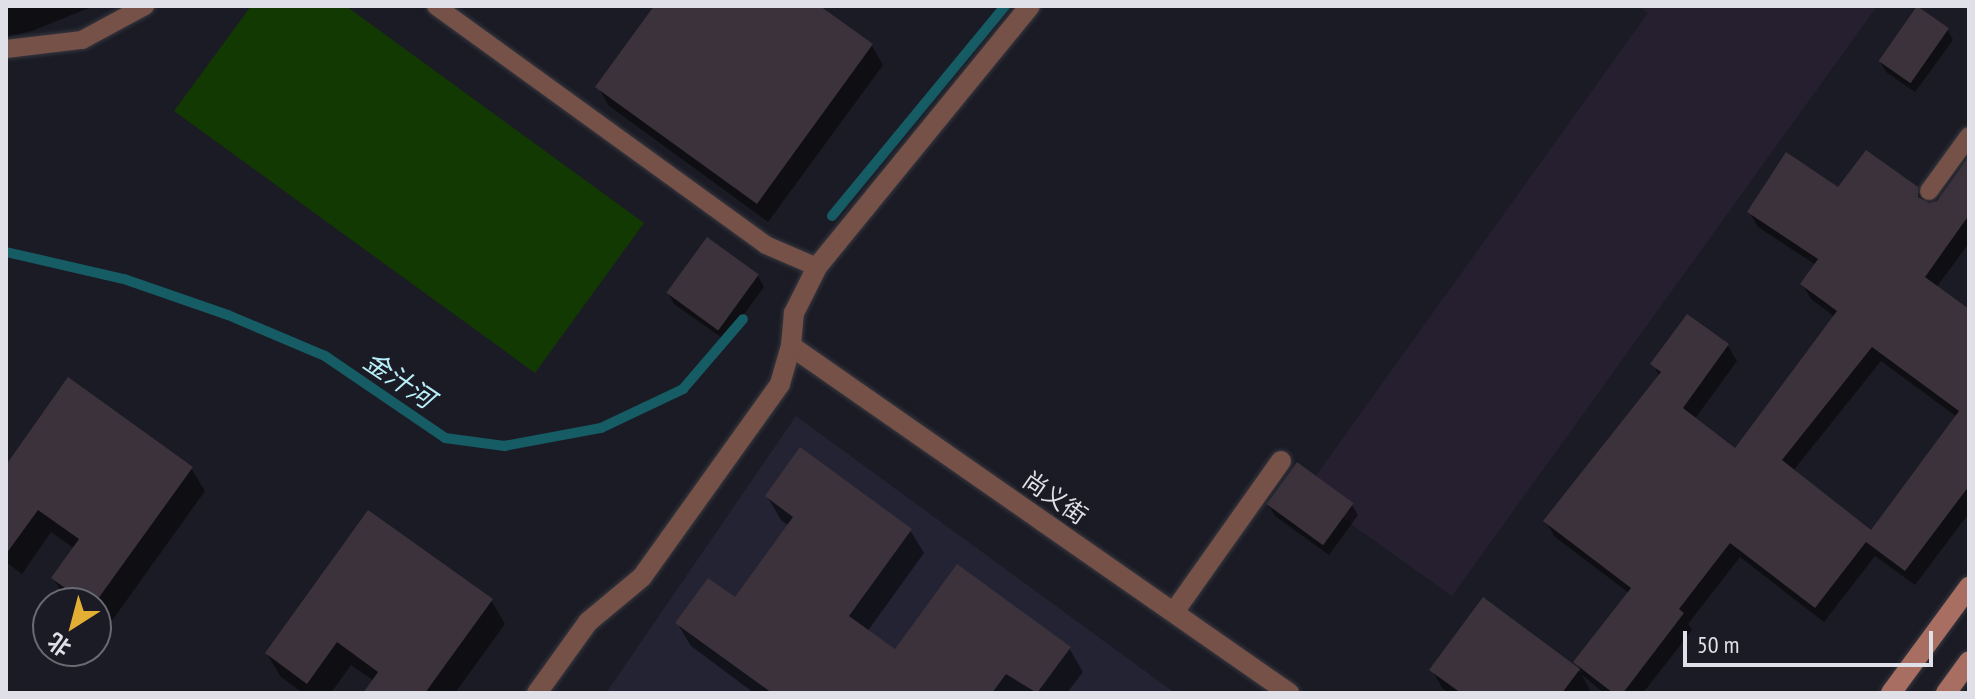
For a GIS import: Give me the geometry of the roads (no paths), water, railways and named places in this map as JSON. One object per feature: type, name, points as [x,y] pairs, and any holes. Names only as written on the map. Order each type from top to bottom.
[{"type":"main road","points":[[1891,693],[1969,587]]},
{"type":"main road","points":[[1946,693],[1969,661]]},
{"type":"street","points":[[537,693],[588,622],[642,577],[780,384],[791,346],[794,313],[817,267],[1030,6]]},
{"type":"street","name":"尚义街","points":[[791,346],[1289,693]]},
{"type":"street","points":[[1174,612],[1281,461]]},
{"type":"lane","points":[[6,49],[82,40],[145,6]]},
{"type":"lane","points":[[436,6],[766,245],[817,267]]},
{"type":"lane","points":[[1929,191],[1969,136]]},
{"type":"waterway","name":"金汁河","points":[[832,216],[1005,6]]},
{"type":"waterway","name":"金汁河","points":[[6,252],[124,279],[228,315],[325,356],[445,438],[504,446],[601,428],[683,389],[743,319]]}]
